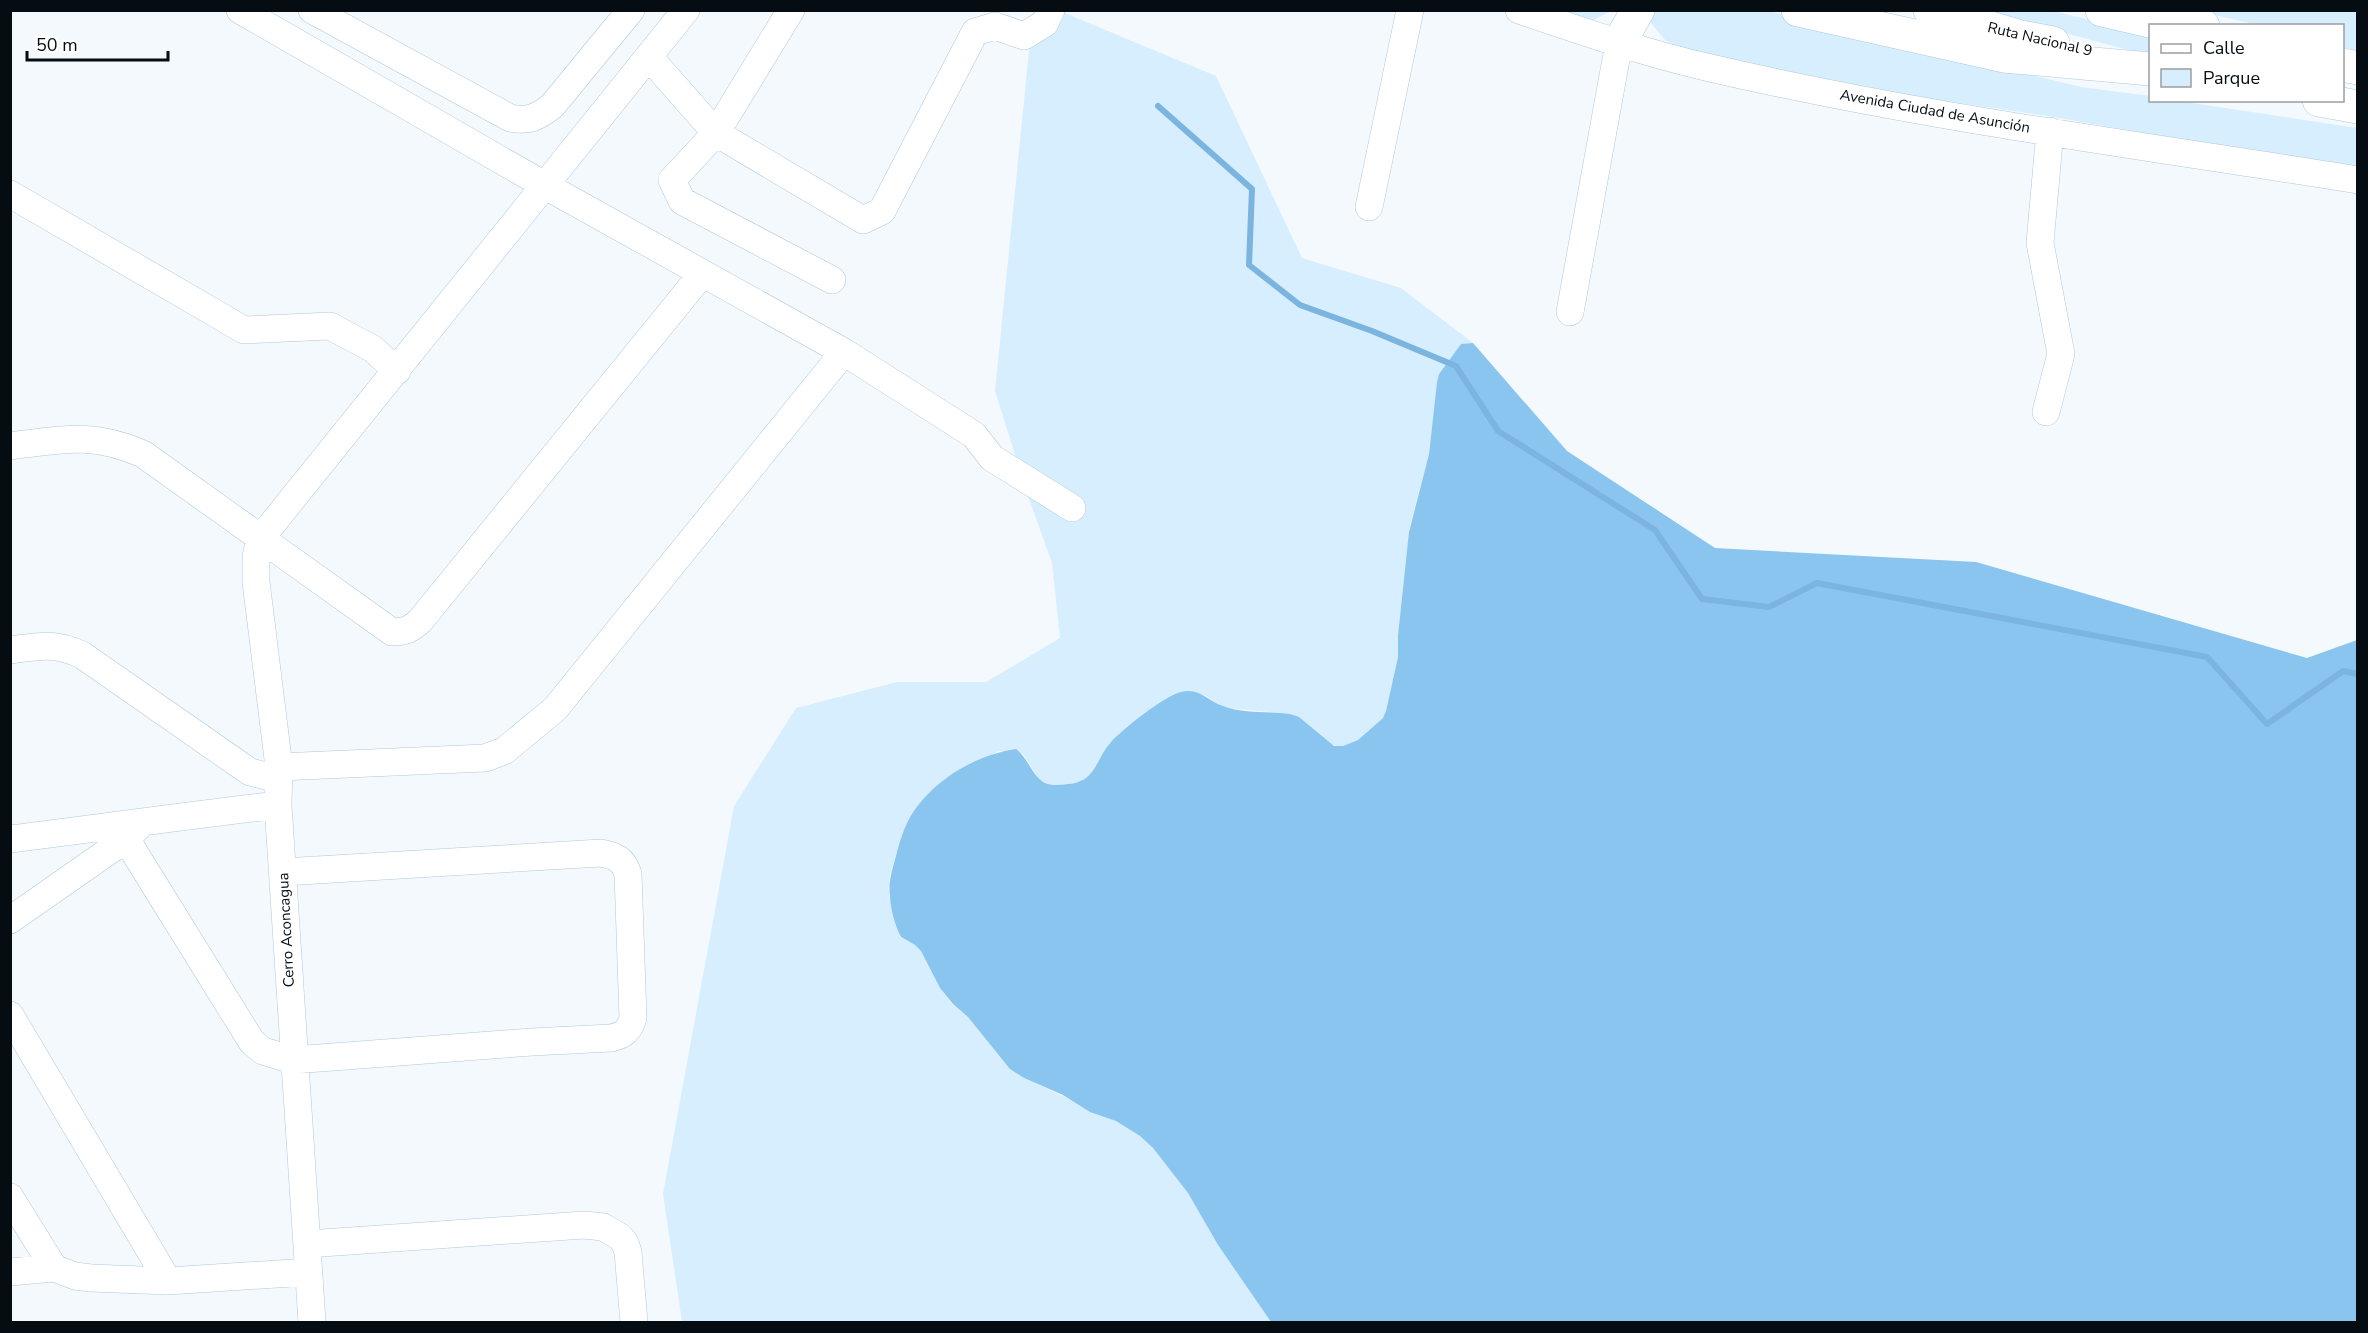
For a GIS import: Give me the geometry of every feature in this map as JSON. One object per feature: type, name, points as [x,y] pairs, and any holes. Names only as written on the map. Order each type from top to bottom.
[{"type":"highway","points":[[1619,43],[1638,10]]},
{"type":"highway","points":[[1798,10],[2004,56],[2149,69]]},
{"type":"highway","name":"Ruta Nacional 9","points":[[1930,10],[2021,37],[2149,64]]},
{"type":"highway","points":[[2102,10],[2162,24]]},
{"type":"highway","points":[[2166,10],[2198,24]]},
{"type":"highway","points":[[2330,102],[2358,107]]},
{"type":"street","points":[[240,10],[544,185],[844,352],[974,435],[992,458],[1072,508]]},
{"type":"street","points":[[312,10],[510,118],[524,121],[538,116],[552,106],[631,10]]},
{"type":"street","points":[[260,539],[686,10]]},
{"type":"street","points":[[791,10],[716,133],[672,180],[682,201],[832,280]]},
{"type":"street","points":[[649,57],[716,133],[863,220],[882,211],[975,32],[995,26],[1024,36],[1045,23],[1051,10]]},
{"type":"street","points":[[1370,207],[1410,10]]},
{"type":"street","name":"Avenida Ciudad de Asunción","points":[[1519,10],[1619,43],[1705,67],[1900,107],[2358,180]]},
{"type":"street","points":[[1570,312],[1619,43]]},
{"type":"street","points":[[2046,412],[2061,354],[2040,243],[2050,131]]},
{"type":"street","points":[[10,194],[244,330],[330,326],[373,349],[397,371]]},
{"type":"street","points":[[10,446],[76,438],[109,441],[143,454],[392,632],[411,630],[702,274]]},
{"type":"street","points":[[10,920],[121,832],[147,819],[278,784],[485,758],[504,751],[555,709],[844,352]]},
{"type":"street","name":"Cerro Aconcagua","points":[[260,539],[256,557],[256,582],[278,784],[293,1060],[312,1323]]},
{"type":"street","points":[[10,650],[51,645],[67,648],[82,655],[250,772],[278,784]]},
{"type":"street","points":[[10,839],[121,832]]},
{"type":"street","points":[[121,832],[252,1042],[263,1051],[293,1060],[623,1035],[630,1029],[633,1018],[628,874],[625,864],[616,856],[601,853],[283,872]]},
{"type":"street","points":[[10,1015],[168,1281]]},
{"type":"street","points":[[10,1197],[54,1268]]},
{"type":"street","points":[[307,1244],[584,1225],[603,1227],[620,1237],[628,1252],[634,1323]]},
{"type":"street","points":[[10,1272],[54,1268],[75,1276],[90,1278],[168,1281],[308,1272]]},
{"type":"green space","points":[[1033,11],[1060,11],[1216,76],[1302,258],[1401,288],[1473,343],[1461,344],[1439,374],[1437,382],[1429,454],[1410,525],[1398,635],[1398,657],[1383,718],[1358,740],[1343,746],[1334,746],[1281,713],[1227,708],[1205,695],[1165,701],[1131,725],[1101,758],[1088,777],[1081,782],[1056,786],[1039,779],[1023,754],[999,751],[931,792],[909,819],[902,834],[890,875],[889,896],[900,937],[921,951],[940,988],[952,1004],[968,1017],[1024,1078],[1116,1121],[1140,1136],[1153,1148],[1188,1193],[1218,1245],[1271,1322],[682,1322],[663,1194],[734,806],[796,708],[897,682],[986,682],[1060,638],[1052,563],[995,391]]},
{"type":"green space","points":[[1539,11],[1611,11],[1592,21]]},
{"type":"green space","points":[[1652,11],[1769,11],[2081,87],[2149,96],[2149,102],[2186,102],[2357,128],[2357,171],[2054,117],[1891,93],[1689,53],[1665,40],[1647,18]]},
{"type":"green space","points":[[1984,11],[2054,11],[2149,35],[2149,56]]},
{"type":"green space","points":[[2198,11],[2357,11],[2357,51],[2344,47],[2344,24],[2253,24]]},
{"type":"shaded area","points":[[1473,343],[1567,451],[1715,548],[1976,562],[2307,658],[2357,640],[2357,1322],[1271,1322],[1218,1245],[1188,1193],[1153,1148],[1140,1136],[1116,1121],[1090,1112],[1063,1095],[1024,1078],[1010,1069],[968,1017],[940,988],[921,951],[901,937],[897,928],[892,913],[891,876],[902,834],[908,821],[927,795],[940,783],[969,764],[1000,752],[1016,749],[1037,776],[1050,785],[1068,784],[1084,779],[1090,775],[1111,742],[1155,706],[1181,692],[1193,691],[1231,709],[1290,714],[1299,717],[1334,746],[1343,746],[1358,740],[1383,718],[1398,657],[1398,635],[1409,532],[1429,454],[1439,374],[1461,344]]},
{"type":"waterway","points":[[1158,106],[1252,189],[1249,265],[1300,305],[1372,331],[1456,366],[1498,431],[1655,530],[1702,599],[1769,607],[1817,583],[2207,657],[2267,724],[2343,671],[2358,674]]}]
